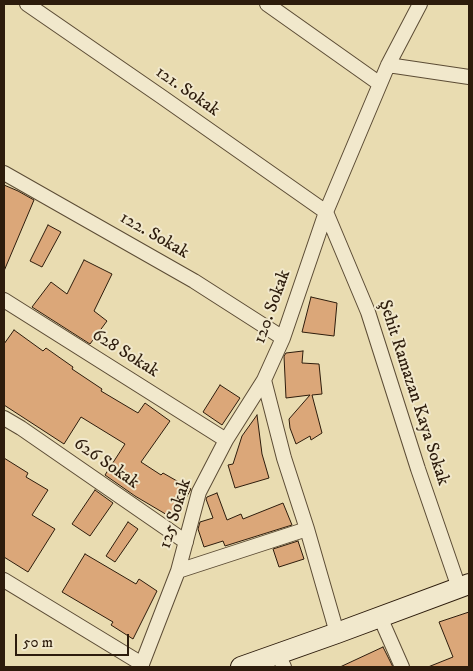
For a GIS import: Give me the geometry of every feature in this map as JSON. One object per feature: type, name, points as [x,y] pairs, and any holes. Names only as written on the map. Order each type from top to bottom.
[{"type":"main road","points":[[240,667],[281,661],[338,633],[464,586]]},
{"type":"street","name":"121. Sokak","points":[[26,4],[162,96],[326,212]]},
{"type":"street","points":[[267,4],[380,84]]},
{"type":"street","name":"120. Sokak","points":[[264,380],[283,338],[326,212],[388,65],[420,4]]},
{"type":"street","points":[[388,65],[469,76]]},
{"type":"street","name":"122. Sokak","points":[[4,172],[194,281],[283,338]]},
{"type":"street","name":"Şehit Ramazan Kaya Sokak","points":[[326,212],[368,312],[418,469],[464,586]]},
{"type":"street","name":"628 Sokak","points":[[4,300],[226,440]]},
{"type":"street","points":[[264,380],[284,458],[338,633]]},
{"type":"street","name":"125 Sokak","points":[[142,665],[178,571],[199,492],[226,440],[264,380]]},
{"type":"street","name":"626 Sokak","points":[[4,418],[186,542]]},
{"type":"street","points":[[178,571],[306,529]]},
{"type":"street","points":[[4,580],[142,665]]},
{"type":"street","points":[[380,617],[402,667]]},
{"type":"building","points":[[4,185],[34,200],[4,271]]},
{"type":"building","points":[[48,225],[61,232],[42,267],[30,261]]},
{"type":"building","points":[[84,260],[112,274],[94,311],[107,321],[90,344],[32,307],[51,282],[67,294]]},
{"type":"building","points":[[311,297],[337,303],[334,336],[302,332]]},
{"type":"building","points":[[14,330],[43,351],[46,348],[73,367],[72,369],[102,389],[101,391],[138,413],[145,403],[170,421],[141,462],[161,475],[163,473],[191,489],[174,519],[135,496],[105,475],[125,444],[81,417],[64,444],[4,405],[4,344]]},
{"type":"building","points":[[303,351],[302,363],[319,364],[322,394],[312,395],[322,433],[311,440],[310,436],[296,444],[289,419],[310,395],[286,398],[284,356],[286,353]]},
{"type":"building","points":[[220,385],[240,398],[222,425],[203,412]]},
{"type":"building","points":[[257,415],[262,454],[269,478],[235,488],[228,465],[233,464],[242,436]]},
{"type":"building","points":[[4,458],[28,473],[26,477],[48,490],[32,515],[55,529],[28,572],[4,557]]},
{"type":"building","points":[[95,490],[113,503],[90,536],[72,524]]},
{"type":"building","points":[[217,493],[227,520],[241,514],[243,519],[283,503],[292,525],[225,546],[223,541],[204,547],[198,529],[200,522],[213,518],[206,499]]},
{"type":"building","points":[[128,522],[138,529],[115,562],[106,556]]},
{"type":"building","points":[[298,541],[304,559],[279,567],[273,549]]},
{"type":"building","points":[[85,554],[136,584],[139,579],[157,591],[133,639],[111,625],[113,622],[62,592]]},
{"type":"building","points":[[469,612],[469,667],[428,667],[453,657],[439,622]]},
{"type":"building","points":[[383,647],[393,667],[340,667]]}]
